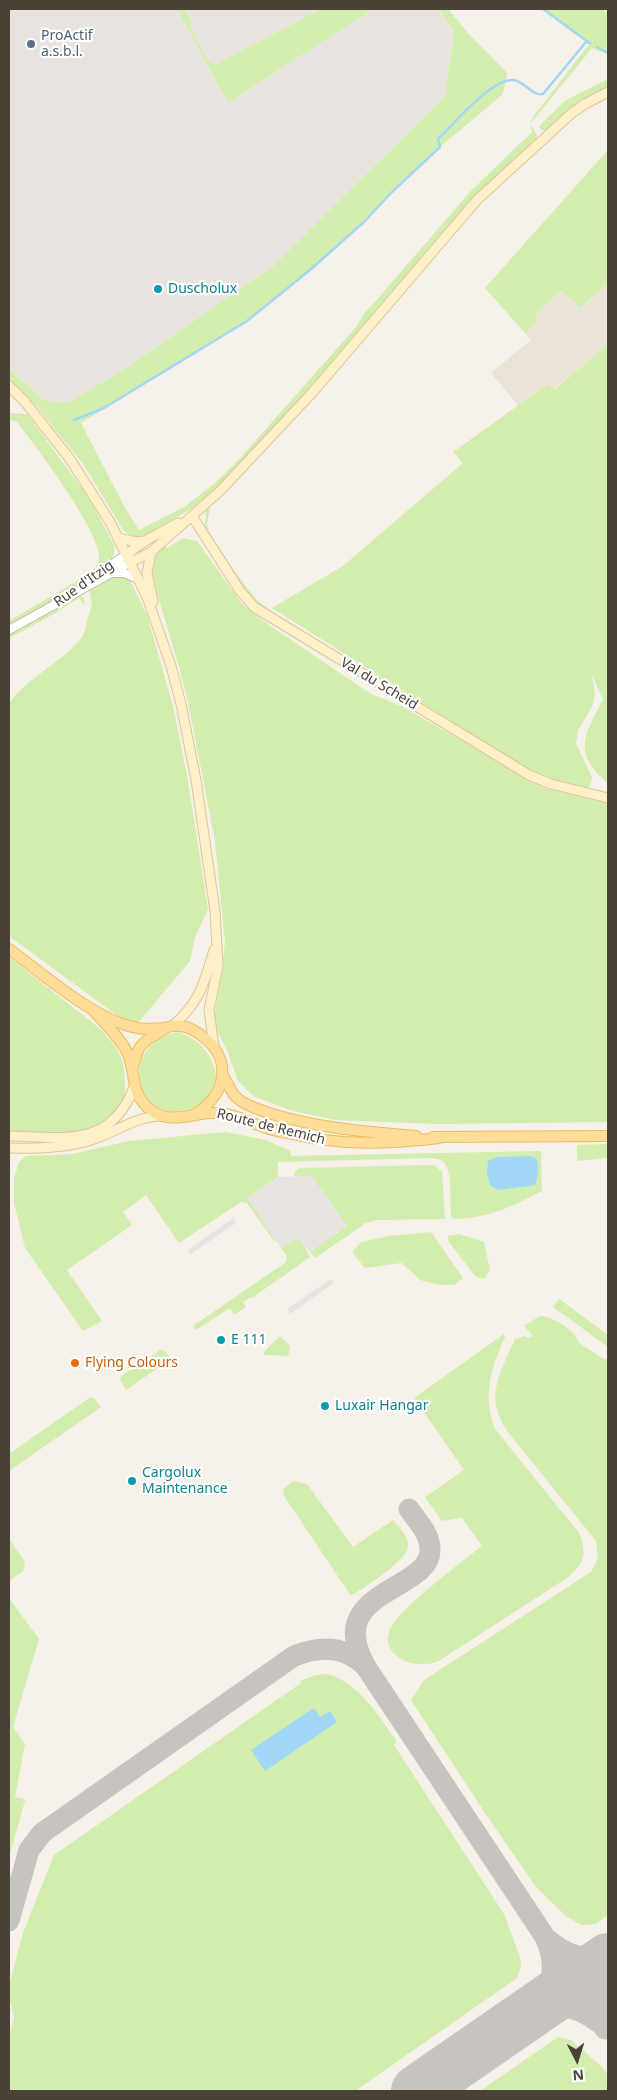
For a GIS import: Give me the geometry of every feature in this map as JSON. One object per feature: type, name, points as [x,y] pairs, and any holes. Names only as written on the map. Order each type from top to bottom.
[{"type":"main road","points":[[129,558],[151,552],[220,491],[298,408],[478,200],[572,114],[585,104],[608,92]]},
{"type":"main road","points":[[9,386],[70,459],[119,538],[159,627]]},
{"type":"main road","points":[[129,558],[145,541],[192,516]]},
{"type":"main road","name":"Val du Scheid","points":[[192,516],[240,591],[254,607],[529,775],[551,784],[608,798]]},
{"type":"main road","points":[[119,538],[136,542],[145,541]]},
{"type":"main road","points":[[151,552],[147,573],[159,627],[181,704],[212,878],[218,966],[210,1010],[214,1048]]},
{"type":"main road","points":[[132,1070],[139,1049],[147,1040],[169,1027],[187,1013],[205,981],[216,942]]},
{"type":"main road","points":[[9,949],[93,1010],[132,1027],[147,1029],[183,1026],[193,1030],[214,1048],[220,1058],[223,1075],[220,1089],[211,1102],[192,1116],[177,1119],[162,1116],[144,1117],[97,1138],[73,1145],[11,1148]]},
{"type":"main road","points":[[11,1148],[22,1142],[58,1142],[82,1136],[109,1124],[119,1116],[128,1103],[134,1087],[128,1054],[93,1010]]},
{"type":"main road","name":"Route de Remich","points":[[223,1075],[235,1096],[249,1105],[303,1123],[344,1130],[439,1138]]},
{"type":"main road","points":[[134,1087],[148,1107],[162,1116]]},
{"type":"main road","name":"Route de Remich","points":[[192,1116],[210,1113],[232,1115],[264,1127],[325,1141],[392,1143],[439,1138],[608,1136]]},
{"type":"main road","points":[[9,1136],[52,1139],[82,1136]]},
{"type":"street","name":"Rue d'Itzig","points":[[9,630],[109,574],[129,558]]},
{"type":"street","name":"Rue d'Itzig","points":[[42,613],[129,558]]},
{"type":"street","points":[[109,574],[124,573],[139,579]]},
{"type":"shaded area","points":[[9,9],[177,9],[228,103],[373,9],[439,9],[454,32],[445,96],[272,267],[120,372],[67,403],[43,400],[9,369]]},
{"type":"shaded area","points":[[185,9],[321,9],[216,64],[208,61],[189,26],[192,22]]},
{"type":"shaded area","points":[[608,283],[608,344],[553,390],[548,384],[518,405],[491,373],[531,340],[525,333],[536,323],[537,312],[563,291],[582,308]]},
{"type":"shaded area","points":[[311,1176],[347,1226],[310,1252],[297,1238],[281,1248],[248,1198],[278,1177]]},
{"type":"shaded area","points":[[233,1218],[236,1223],[191,1254],[188,1250]]},
{"type":"shaded area","points":[[331,1279],[334,1283],[290,1314],[287,1309]]},
{"type":"green space","points":[[177,9],[185,9],[192,22],[190,27],[208,61],[216,64],[321,9],[373,9],[228,103]]},
{"type":"green space","points":[[439,9],[448,9],[467,32],[507,73],[503,94],[440,147],[392,192],[364,222],[310,270],[247,321],[81,423],[124,506],[139,530],[184,507],[214,484],[242,456],[356,327],[365,312],[470,192],[532,132],[530,124],[537,135],[536,140],[451,223],[304,395],[220,486],[191,509],[140,539],[134,538],[124,531],[83,464],[38,408],[9,379],[9,369],[43,400],[67,403],[120,372],[272,267],[445,96],[454,32]]},
{"type":"green space","points":[[543,9],[601,9],[608,13],[608,54],[592,48],[530,124],[533,117],[590,43]]},
{"type":"green space","points":[[608,79],[608,88],[589,97],[547,130],[541,130],[539,126],[566,100]]},
{"type":"green space","points":[[608,150],[608,283],[581,308],[562,291],[537,312],[536,323],[525,333],[485,288]]},
{"type":"green space","points":[[608,344],[608,783],[596,772],[585,752],[587,733],[603,699],[592,675],[595,695],[592,707],[578,730],[576,744],[592,777],[591,783],[586,789],[551,780],[527,769],[272,608],[343,566],[463,463],[453,452],[548,384],[554,390]]},
{"type":"green space","points":[[9,413],[27,414],[89,498],[114,545],[114,554],[110,562],[47,610],[76,593],[84,598],[85,606],[79,598],[9,638],[9,621],[91,573],[99,561],[99,556],[96,543],[88,526],[65,488],[17,422],[9,419]]},
{"type":"green space","points":[[210,508],[207,524],[208,530],[246,586],[262,604],[268,607],[263,609],[242,588],[205,530],[206,510]]},
{"type":"green space","points":[[183,538],[197,541],[242,604],[269,625],[371,694],[401,706],[547,789],[608,803],[608,1122],[438,1124],[335,1120],[292,1111],[253,1096],[238,1081],[227,1050],[216,1029],[214,1019],[225,943],[215,841],[188,702],[151,573],[153,561],[158,552],[165,546],[167,548]]},
{"type":"green space","points":[[117,574],[129,578],[147,615],[173,706],[188,781],[208,909],[195,937],[190,961],[137,1024],[126,1022],[9,936],[9,704],[24,686],[72,649],[83,636],[92,607],[89,586]]},
{"type":"green space","points":[[9,957],[96,1026],[106,1035],[117,1050],[123,1065],[125,1088],[121,1105],[112,1118],[98,1126],[80,1131],[9,1134]]},
{"type":"green space","points":[[178,1032],[195,1040],[207,1052],[216,1077],[217,1086],[197,1109],[188,1112],[162,1109],[150,1101],[142,1090],[139,1076],[141,1062],[148,1049],[160,1039]]},
{"type":"green space","points":[[226,1132],[266,1140],[290,1151],[291,1156],[541,1151],[542,1191],[499,1211],[453,1219],[451,1215],[449,1174],[445,1164],[439,1160],[431,1158],[278,1162],[278,1177],[248,1198],[276,1241],[274,1241],[247,1203],[241,1202],[179,1243],[146,1195],[123,1212],[132,1225],[67,1270],[102,1321],[83,1331],[25,1248],[14,1203],[14,1178],[19,1162],[26,1156],[72,1154],[129,1141]]},
{"type":"green space","points":[[608,1144],[608,1158],[577,1161],[577,1145]]},
{"type":"green space","points":[[436,1166],[442,1172],[445,1219],[377,1220],[366,1223],[315,1258],[310,1252],[347,1226],[311,1176],[294,1176],[295,1171],[300,1168]]},
{"type":"green space","points":[[431,1232],[463,1278],[454,1285],[440,1285],[420,1280],[402,1263],[365,1268],[352,1252],[361,1242],[389,1236]]},
{"type":"green space","points":[[459,1234],[484,1242],[490,1270],[484,1279],[475,1276],[449,1242],[448,1236]]},
{"type":"green space","points":[[295,1238],[299,1238],[310,1257],[252,1298],[243,1302],[246,1307],[234,1315],[230,1308],[196,1330],[193,1326],[286,1262],[287,1257],[281,1248]]},
{"type":"green space","points":[[559,1299],[608,1335],[608,1347],[553,1307]]},
{"type":"green space","points":[[540,1316],[563,1325],[573,1333],[579,1343],[604,1359],[608,1359],[608,1915],[596,1924],[582,1925],[567,1917],[536,1887],[411,1700],[424,1680],[591,1572],[598,1559],[596,1541],[507,1431],[496,1406],[495,1395],[500,1374],[515,1339],[524,1336],[530,1338],[532,1335],[524,1326]]},
{"type":"green space","points":[[504,1334],[505,1337],[492,1371],[490,1382],[489,1405],[495,1429],[579,1533],[584,1553],[583,1558],[577,1568],[567,1578],[437,1662],[426,1664],[411,1663],[397,1656],[389,1646],[388,1636],[394,1623],[430,1587],[482,1546],[462,1518],[442,1521],[425,1497],[464,1470],[414,1398]]},
{"type":"green space","points":[[280,1336],[290,1346],[289,1354],[287,1356],[265,1355],[263,1353]]},
{"type":"green space","points":[[160,1350],[165,1351],[171,1359],[126,1390],[120,1380],[121,1376]]},
{"type":"green space","points":[[89,1398],[94,1398],[101,1407],[9,1471],[9,1454]]},
{"type":"green space","points":[[294,1481],[307,1484],[353,1547],[393,1520],[402,1531],[408,1543],[403,1557],[386,1572],[351,1596],[284,1496],[283,1489]]},
{"type":"green space","points":[[9,1539],[25,1562],[23,1571],[9,1581]]},
{"type":"green space","points":[[9,1598],[39,1639],[13,1727],[25,1744],[15,1797],[25,1801],[9,1857]]},
{"type":"green space","points":[[328,1674],[350,1685],[368,1702],[383,1722],[397,1742],[394,1745],[504,1914],[520,1957],[521,1966],[517,1978],[355,2091],[9,2091],[9,2037],[14,2018],[9,1996],[9,1985],[23,1933],[54,1855],[301,1683],[300,1681],[316,1675]]},
{"type":"green space","points":[[558,2037],[570,2040],[604,2069],[608,2075],[608,2091],[480,2091]]},
{"type":"water","points":[[531,1156],[537,1159],[538,1162],[538,1175],[535,1185],[498,1190],[490,1185],[487,1173],[488,1161],[497,1157]]},
{"type":"water","points":[[314,1708],[320,1717],[330,1711],[337,1722],[265,1771],[251,1750]]},
{"type":"waterway","points":[[543,9],[588,42]]},
{"type":"waterway","points":[[74,420],[104,408],[247,321],[310,270],[364,222],[392,192],[440,147],[438,139],[484,94],[504,82],[513,80],[535,93],[543,94],[586,42],[590,43]]},
{"type":"waterway","points":[[597,47],[608,53]]},
{"type":"taxiway","points":[[366,1667],[356,1641],[357,1622],[367,1607],[382,1595],[415,1575],[426,1563],[430,1549],[425,1532],[409,1509]]},
{"type":"taxiway","points":[[9,1921],[29,1850],[42,1833],[294,1656],[304,1652],[323,1649],[342,1651],[366,1667],[545,1937],[552,1960],[550,1981],[541,1999],[524,2016]]},
{"type":"taxiway","points":[[608,1955],[590,1958],[574,1955],[559,1948],[545,1937],[605,2029],[599,2013],[597,1996],[600,1980],[608,1964]]},
{"type":"taxiway","points":[[527,2015],[555,2007],[564,2007],[581,2011],[598,2022]]},
{"type":"runway","points":[[417,2091],[608,1959]]},
{"type":"place","name":"ProActif a.s.b.l.","points":[[31,44]]},
{"type":"place","name":"Duscholux","points":[[158,289]]},
{"type":"place","name":"E 111","points":[[221,1340]]},
{"type":"place","name":"Flying Colours","points":[[75,1363]]},
{"type":"place","name":"Luxair Hangar","points":[[325,1406]]},
{"type":"place","name":"Cargolux Maintenance","points":[[132,1481]]}]
